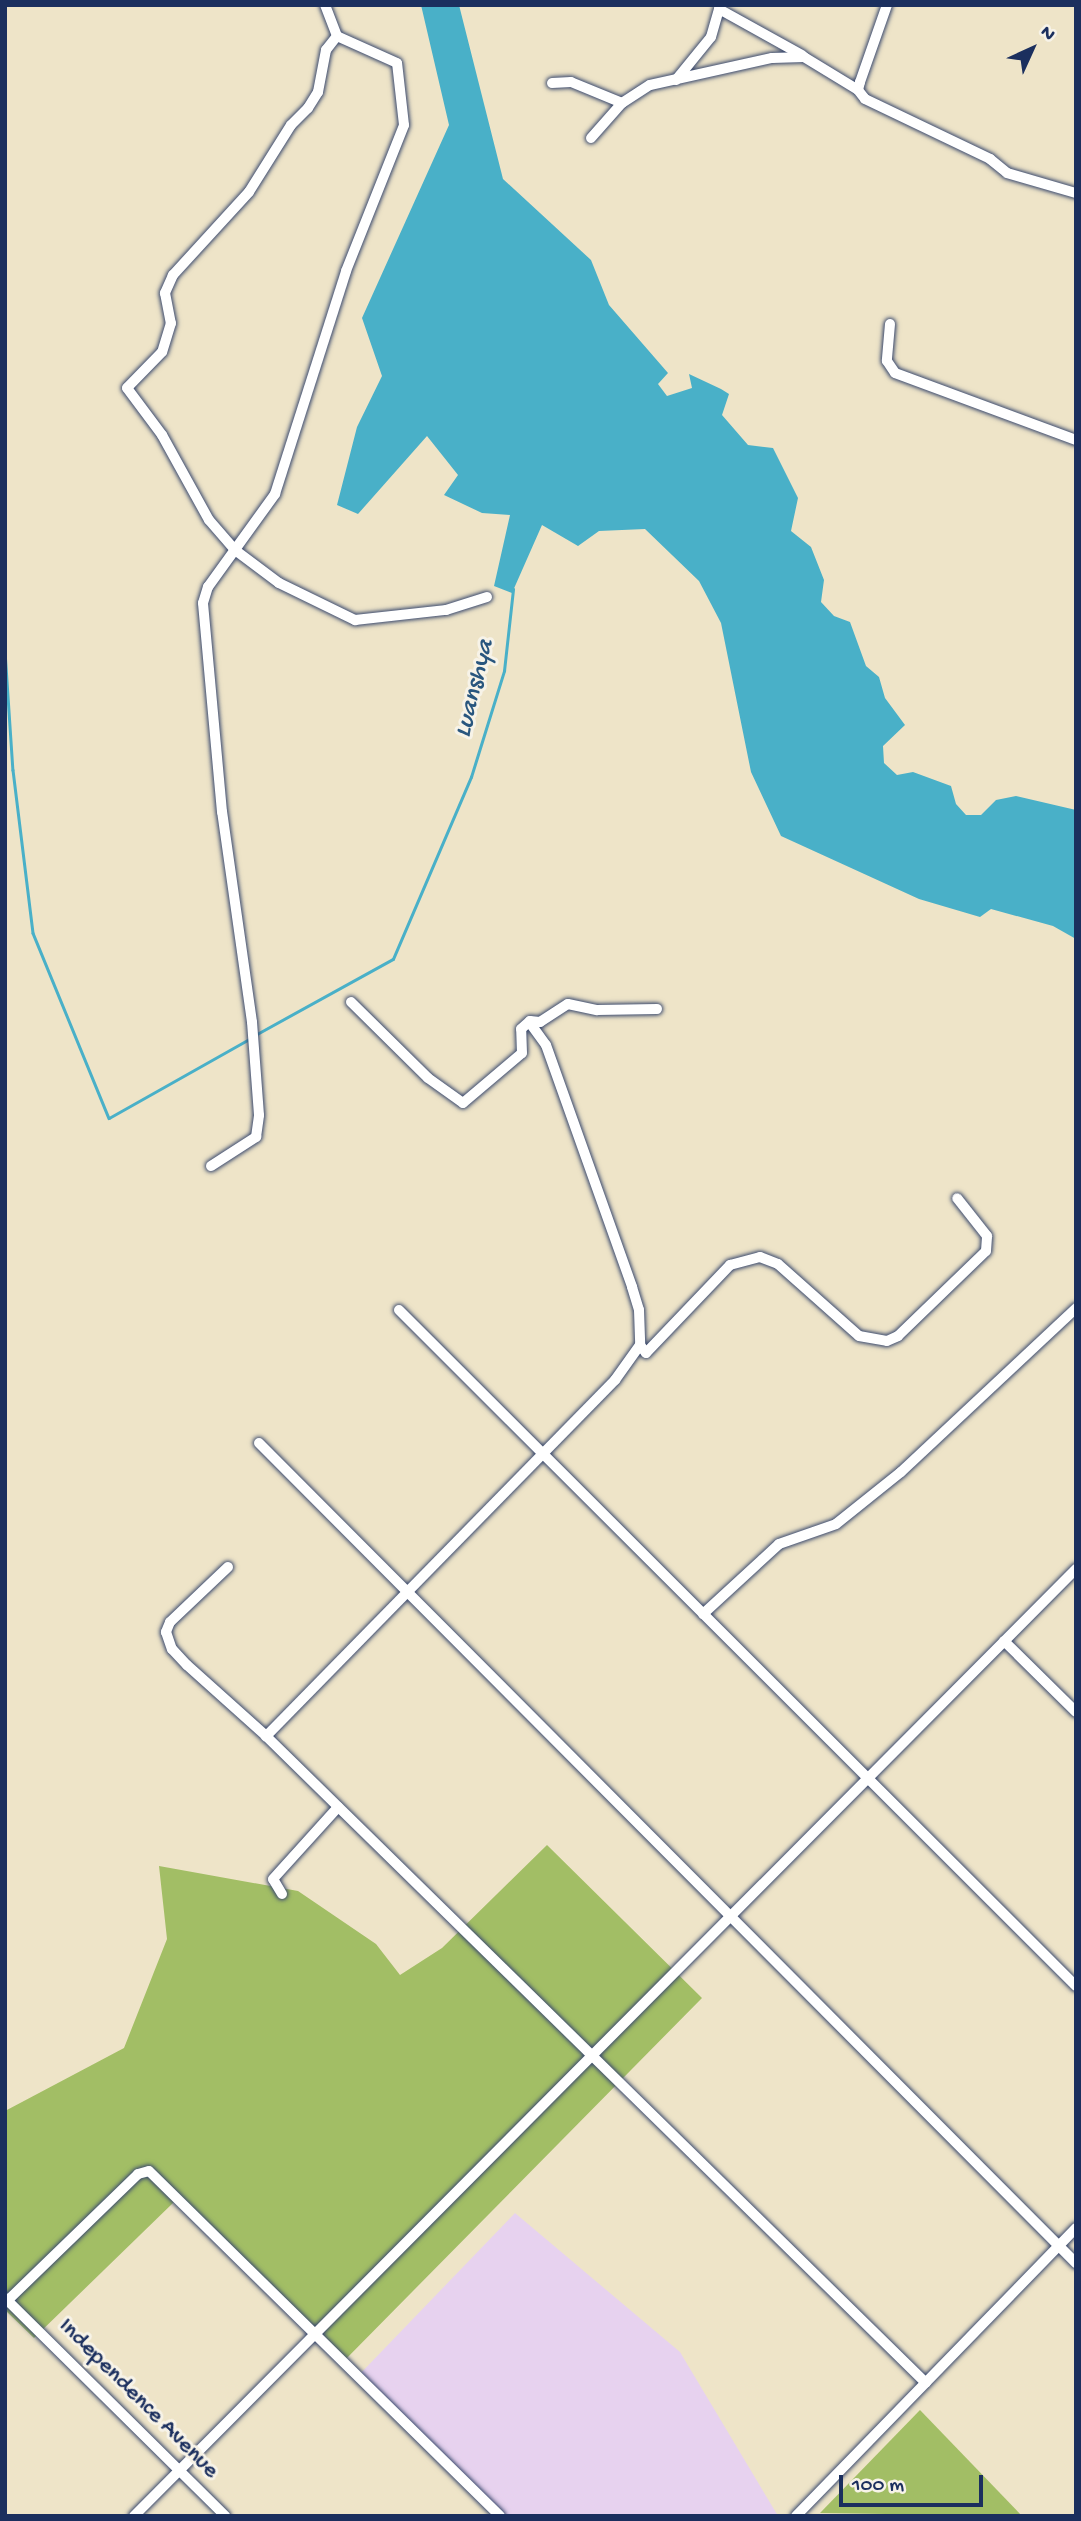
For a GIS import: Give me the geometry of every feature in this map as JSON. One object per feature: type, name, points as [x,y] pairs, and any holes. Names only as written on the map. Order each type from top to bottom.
[{"type":"street","points":[[211,1166],[245,1147],[258,1129],[252,1022],[222,812],[203,603],[208,587],[275,495],[346,271],[404,125],[397,63],[337,36],[325,5]]},
{"type":"street","points":[[858,90],[887,5]]},
{"type":"street","points":[[676,80],[712,37],[719,9],[858,90],[865,99],[990,159],[1007,173],[1076,193]]},
{"type":"street","points":[[337,36],[326,50],[318,92],[291,125],[249,192],[173,275],[165,293],[171,323],[162,352],[127,388],[162,435],[209,520],[235,550],[279,583],[355,620],[446,610],[487,597]]},
{"type":"street","points":[[591,138],[622,103],[650,85],[772,58],[804,57]]},
{"type":"street","points":[[552,83],[572,82],[622,103]]},
{"type":"street","points":[[890,324],[887,360],[895,373],[1076,440]]},
{"type":"street","points":[[352,1002],[428,1078],[463,1103],[522,1053],[521,1029],[568,1004],[597,1010],[657,1009]]},
{"type":"street","points":[[530,1023],[546,1045],[632,1287],[639,1310],[640,1345],[646,1353],[730,1265],[760,1257],[778,1264],[859,1336],[887,1341],[898,1336],[986,1251],[987,1236],[957,1198]]},
{"type":"street","points":[[703,1614],[779,1544],[835,1524],[901,1472],[1076,1308]]},
{"type":"street","points":[[399,1310],[1076,1986]]},
{"type":"street","points":[[267,1736],[615,1380],[640,1345]]},
{"type":"street","points":[[260,1443],[1076,2263]]},
{"type":"street","points":[[228,1567],[170,1622],[166,1632],[172,1649],[250,1725],[267,1736],[926,2383]]},
{"type":"street","points":[[134,2516],[312,2333],[1076,1569]]},
{"type":"street","points":[[1004,1641],[1076,1712]]},
{"type":"street","points":[[282,1894],[274,1879],[338,1807]]},
{"type":"street","points":[[6,2302],[138,2174],[149,2171],[500,2516]]},
{"type":"street","points":[[796,2516],[1076,2228]]},
{"type":"street","name":"Independence Avenue","points":[[6,2302],[225,2516]]},
{"type":"shaded area","points":[[515,2213],[680,2352],[778,2516],[497,2516],[357,2377]]},
{"type":"green space","points":[[547,1845],[702,1998],[340,2365],[174,2202],[34,2338],[5,2310],[5,2111],[124,2048],[167,1939],[159,1866],[298,1891],[376,1944],[400,1975],[442,1948]]},
{"type":"green space","points":[[920,2410],[1022,2516],[820,2513]]},
{"type":"water","points":[[421,5],[459,5],[503,179],[591,260],[609,305],[668,373],[658,384],[667,396],[692,388],[689,374],[721,389],[729,394],[722,415],[748,445],[773,448],[798,498],[791,531],[811,547],[824,580],[821,602],[834,616],[850,622],[866,666],[879,677],[885,698],[905,725],[883,746],[884,763],[897,775],[913,772],[951,786],[956,804],[966,815],[981,815],[996,800],[1016,796],[1076,810],[1076,939],[1053,926],[991,909],[980,917],[919,899],[781,836],[751,772],[721,623],[699,581],[645,529],[599,531],[578,546],[542,525],[512,593],[494,586],[510,515],[482,513],[444,495],[458,475],[427,436],[358,514],[337,505],[357,427],[382,376],[362,318],[449,125]]},
{"type":"waterway","name":"Luanshya","points":[[257,1034],[393,959],[471,777],[504,671],[513,589]]},
{"type":"waterway","name":"Luanshya","points":[[5,651],[13,770],[33,933],[109,1118],[249,1039]]}]
